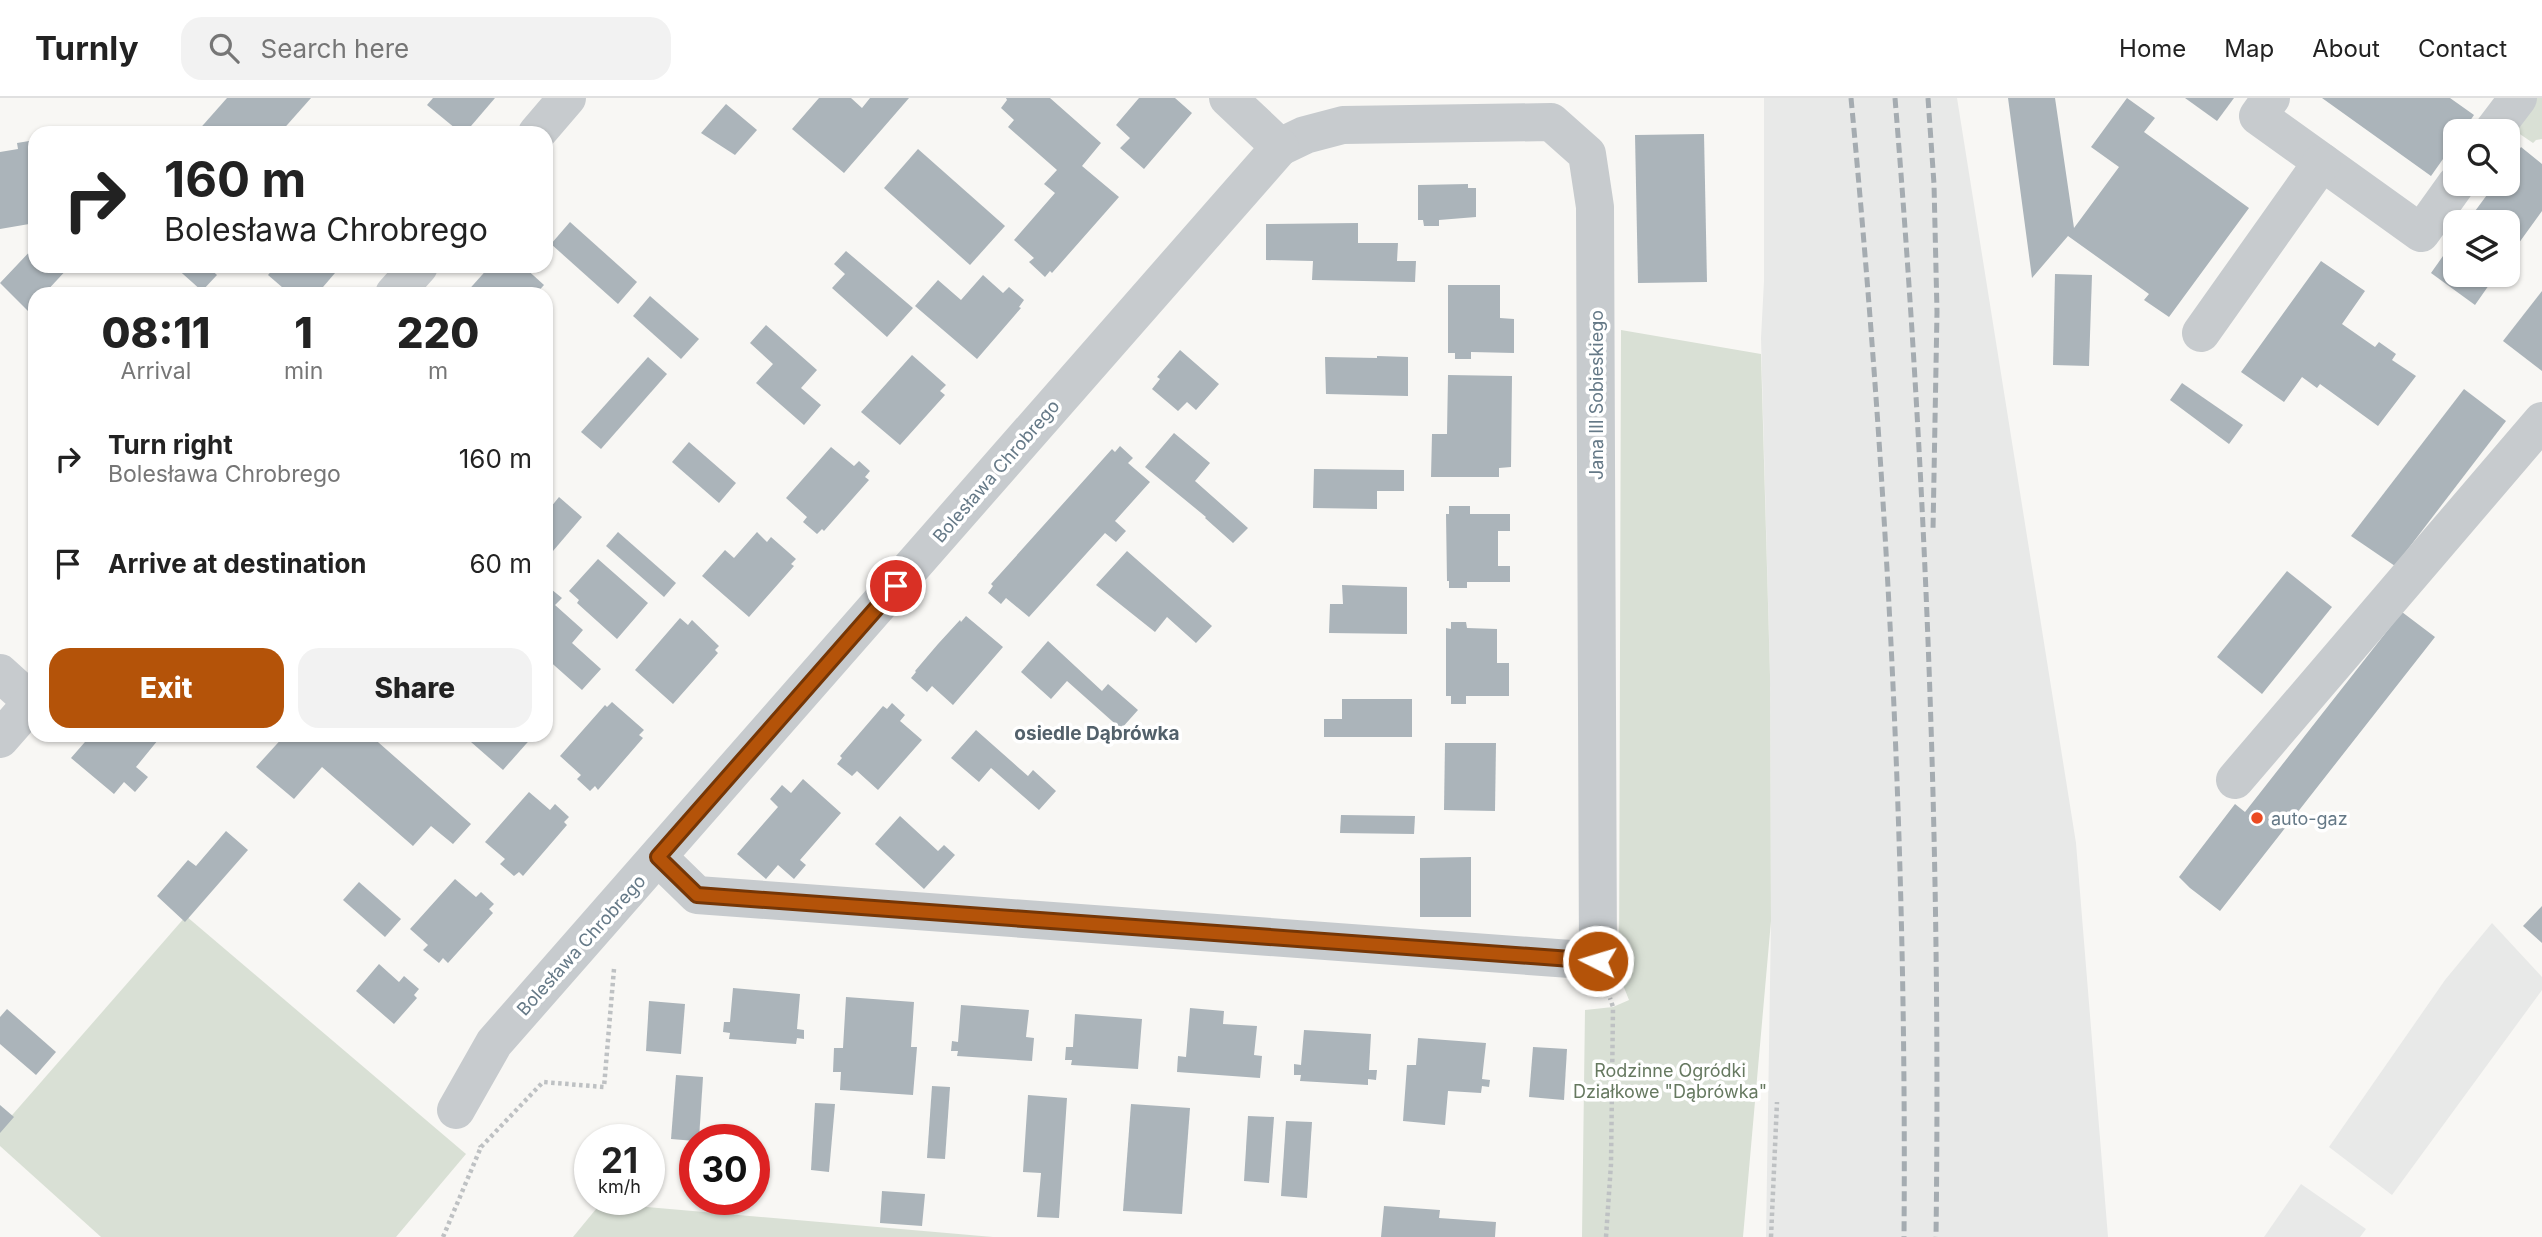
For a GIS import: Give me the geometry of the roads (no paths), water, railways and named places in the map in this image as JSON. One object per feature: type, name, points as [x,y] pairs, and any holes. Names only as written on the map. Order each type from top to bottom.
[{"type":"street","points":[[543,126],[568,98]]},
{"type":"street","points":[[1228,98],[1280,147]]},
{"type":"street","points":[[2271,98],[2258,116],[2421,233],[2447,196]]},
{"type":"street","points":[[2502,119],[2518,98]]},
{"type":"street","name":"Jana III Sobieskiego","points":[[658,857],[697,895],[1598,961],[1595,206],[1587,154],[1550,110],[1343,125],[1305,135],[1280,147]]},
{"type":"street","name":"Bolesława Chrobrego","points":[[456,1110],[494,1043],[1280,147]]},
{"type":"street","points":[[2201,333],[2322,162]]},
{"type":"street","points":[[400,287],[413,273]]},
{"type":"street","points":[[2235,780],[2542,421]]},
{"type":"street","points":[[0,673],[28,696]]},
{"type":"street","points":[[0,739],[28,708]]},
{"type":"railway","points":[[1851,98],[1875,382],[1892,667],[1902,952],[1904,1237]]},
{"type":"railway","points":[[1895,98],[1915,382],[1929,667],[1936,952],[1936,1237]]},
{"type":"railway","points":[[1928,98],[1934,184],[1937,312],[1933,530]]},
{"type":"place","name":"auto-gaz","points":[[2257,818]]},
{"type":"district","name":"osiedle Dąbrówka","points":[[1097,733]]},
{"type":"park label","name":"Rodzinne Ogródki Działkowe \"Dąbrówka\"","points":[[1670,1080]]}]
